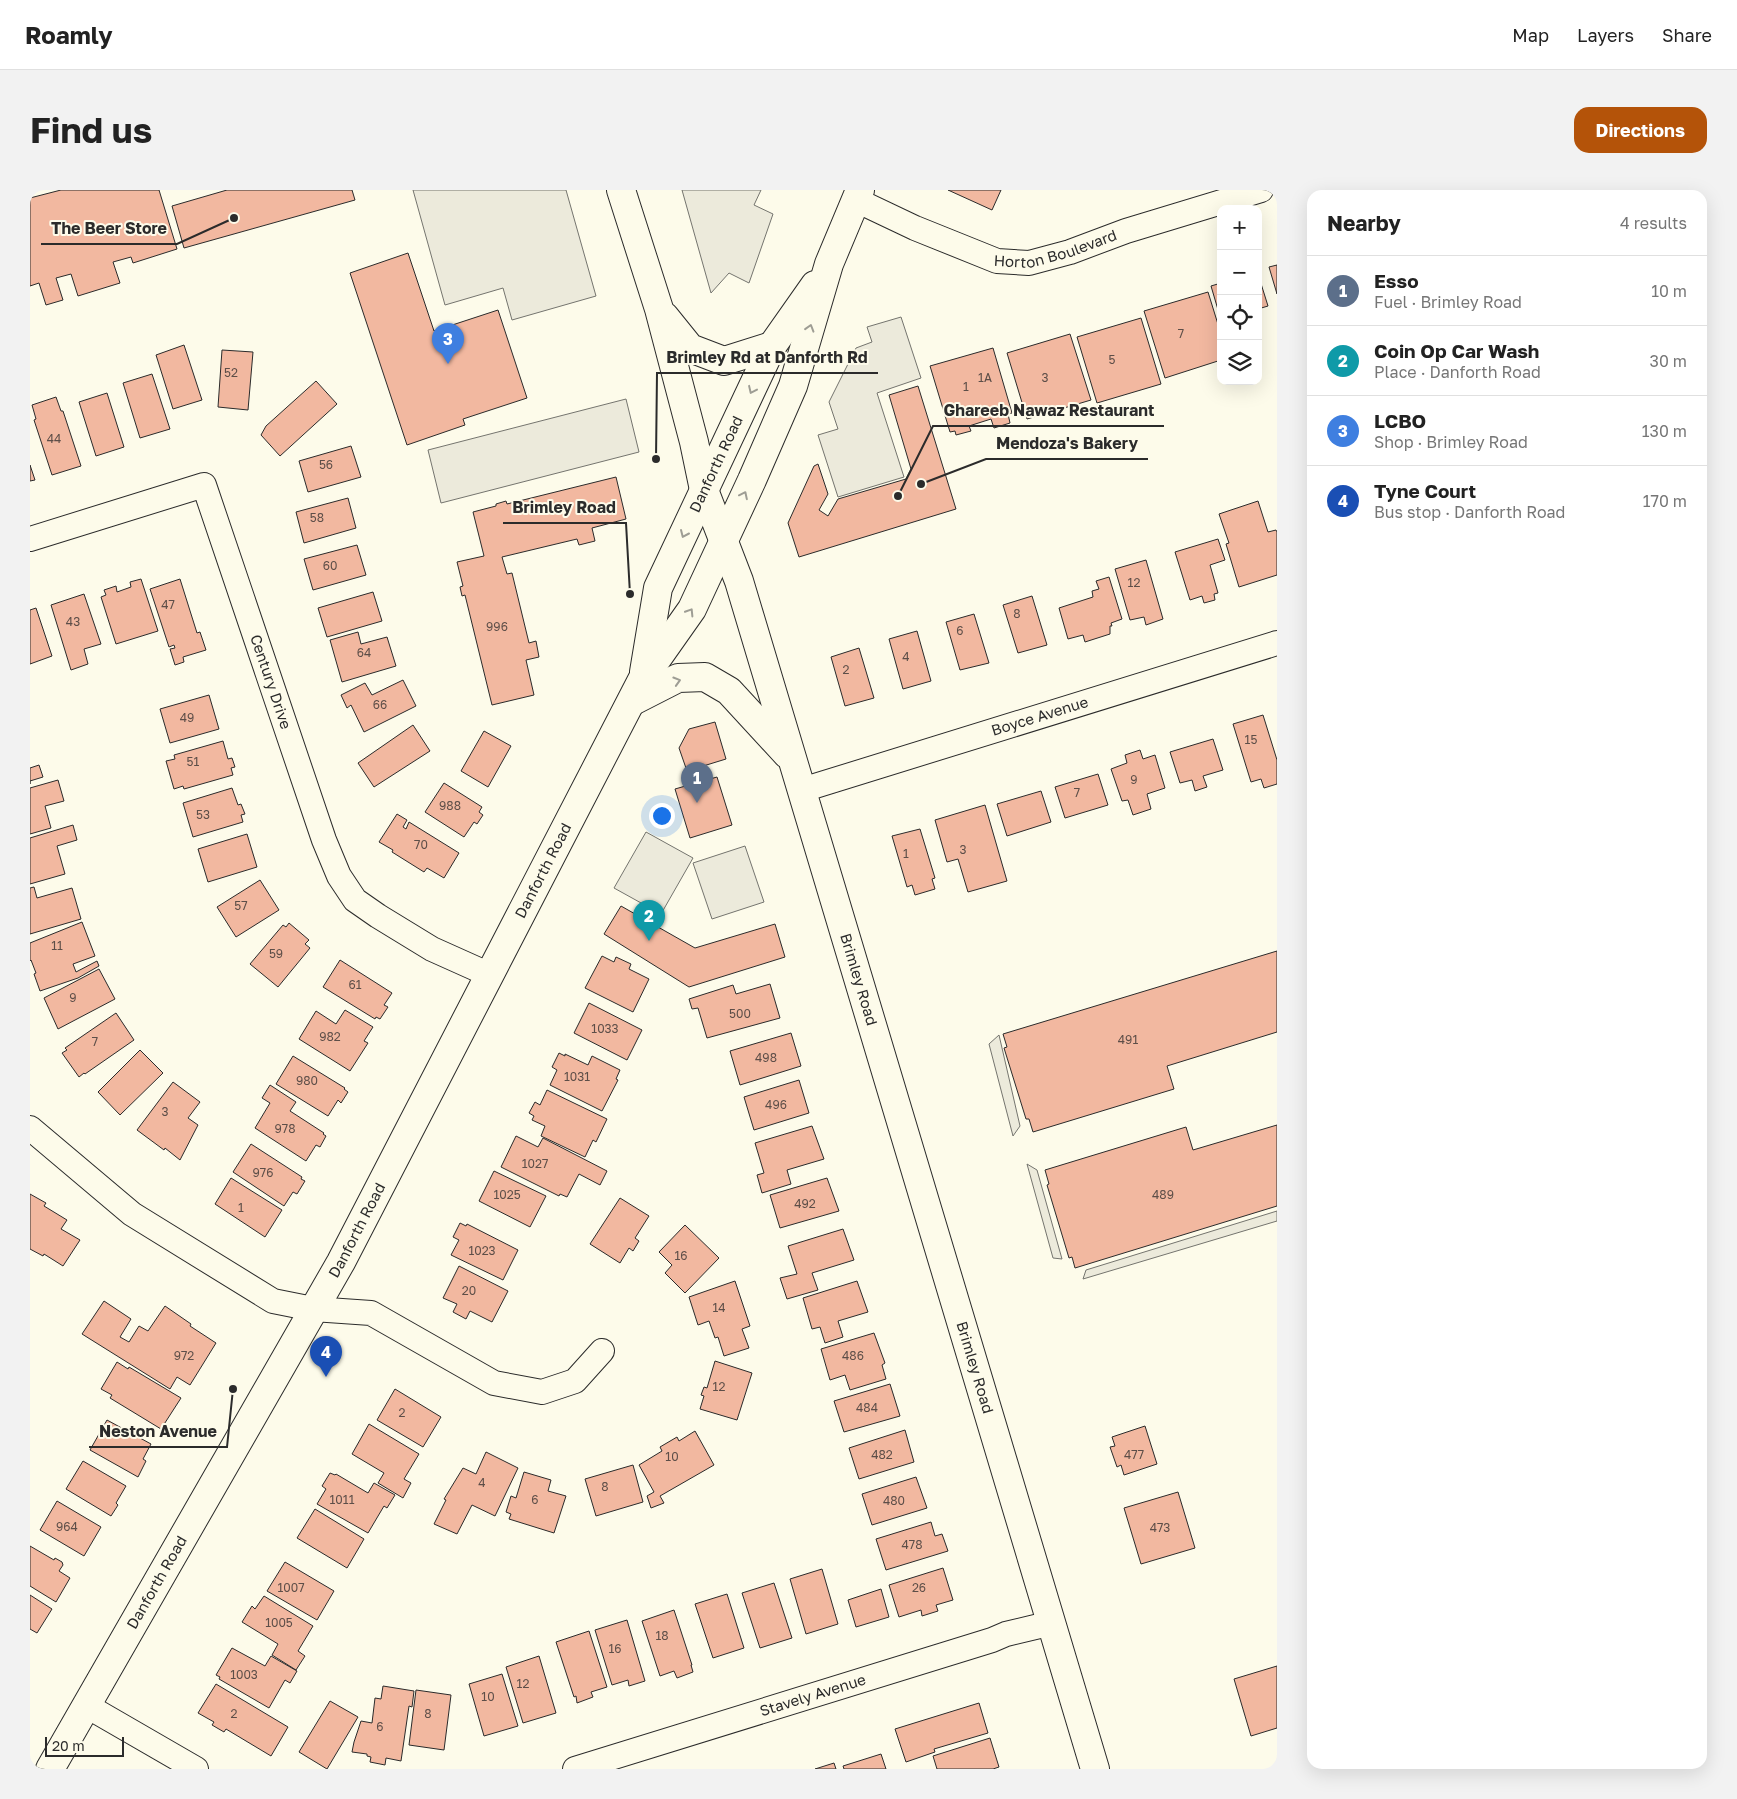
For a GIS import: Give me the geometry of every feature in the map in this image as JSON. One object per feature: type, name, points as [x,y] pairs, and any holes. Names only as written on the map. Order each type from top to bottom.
[{"type":"main road","name":"Brimley Road","points":[[621,190],[659,309],[694,442],[704,490],[739,581],[1095,1769]]},
{"type":"main road","name":"Danforth Road","points":[[50,1769],[341,1262],[637,691],[692,609],[752,480],[792,386],[829,264],[858,195]]},
{"type":"main road","name":"Danforth Road","points":[[637,691],[658,588],[772,346],[829,264]]},
{"type":"main road","points":[[659,309],[690,348],[724,361],[772,346]]},
{"type":"main road","points":[[637,691],[678,678],[705,677],[729,691],[793,760]]},
{"type":"street","name":"Horton Boulevard","points":[[858,195],[915,228],[997,261],[1029,263],[1070,252],[1126,231],[1261,190]]},
{"type":"street","name":"Century Drive","points":[[30,539],[204,485],[324,840],[339,876],[354,900],[378,916],[432,949],[490,975]]},
{"type":"street","name":"Boyce Avenue","points":[[802,790],[1277,643]]},
{"type":"street","points":[[30,1128],[132,1214],[273,1301],[313,1310],[371,1313],[494,1383],[542,1392],[575,1381],[602,1350]]},
{"type":"street","name":"Stavely Avenue","points":[[575,1769],[992,1640],[1006,1634],[1052,1623]]},
{"type":"street","points":[[87,1706],[196,1769]]},
{"type":"shaded area","points":[[413,190],[566,190],[596,296],[512,320],[503,288],[445,305]]},
{"type":"shaded area","points":[[682,190],[761,190],[754,205],[773,214],[749,283],[729,273],[711,293]]},
{"type":"shaded area","points":[[901,317],[921,378],[877,393],[904,477],[838,497],[818,435],[838,429],[829,402],[856,348],[872,342],[867,327]]},
{"type":"shaded area","points":[[626,399],[639,452],[441,503],[428,450]]},
{"type":"shaded area","points":[[646,832],[693,858],[661,914],[614,888]]},
{"type":"shaded area","points":[[745,846],[764,902],[712,919],[693,863]]},
{"type":"shaded area","points":[[999,1035],[1020,1126],[1013,1136],[989,1044]]},
{"type":"shaded area","points":[[1027,1164],[1037,1170],[1062,1259],[1053,1258]]},
{"type":"shaded area","points":[[1277,1211],[1277,1221],[1083,1279],[1086,1270]]},
{"type":"building","points":[[61,190],[159,190],[177,249],[133,263],[131,257],[113,262],[120,283],[78,296],[71,274],[56,278],[63,300],[46,305],[39,283],[30,286],[30,198]]},
{"type":"building","points":[[227,190],[352,190],[355,200],[184,248],[172,206]]},
{"type":"building","points":[[948,190],[1001,190],[992,210]]},
{"type":"building","points":[[408,253],[434,331],[498,310],[527,398],[463,419],[465,425],[407,445],[350,273]]},
{"type":"building","points":[[1277,265],[1277,294],[1269,267]]},
{"type":"building","points":[[1217,284],[1217,306],[1211,286]]},
{"type":"building","points":[[1262,287],[1268,306],[1262,308]]},
{"type":"building","points":[[1208,292],[1217,321],[1217,361],[1165,378],[1144,311]]},
{"type":"building","points":[[1141,318],[1161,384],[1097,403],[1077,337]]},
{"type":"building","points":[[1070,334],[1091,400],[1027,419],[1007,353]]},
{"type":"building","points":[[184,345],[202,400],[173,409],[156,355]]},
{"type":"building","points":[[993,348],[1012,413],[1008,414],[1010,423],[994,428],[991,419],[969,426],[971,431],[956,435],[955,431],[950,432],[930,366]]},
{"type":"building","points":[[222,350],[253,352],[248,410],[218,407]]},
{"type":"building","points":[[152,374],[170,429],[140,438],[123,383]]},
{"type":"building","points":[[316,381],[337,404],[280,456],[261,435],[266,426]]},
{"type":"building","points":[[918,386],[956,509],[799,557],[788,523],[814,466],[818,464],[828,494],[819,510],[828,516],[838,499],[906,479],[911,469],[889,395]]},
{"type":"building","points":[[107,393],[124,447],[96,456],[79,402]]},
{"type":"building","points":[[56,397],[61,411],[63,411],[81,466],[52,475],[34,420],[36,419],[32,405]]},
{"type":"building","points":[[351,446],[361,477],[308,492],[299,461]]},
{"type":"building","points":[[30,465],[35,480],[30,481]]},
{"type":"building","points":[[616,477],[626,519],[592,528],[595,541],[579,545],[577,539],[502,557],[507,574],[512,573],[529,643],[536,641],[539,657],[526,660],[534,695],[492,705],[465,595],[462,596],[460,587],[463,586],[457,562],[484,556],[473,512],[496,506],[496,504],[506,501],[507,504]]},
{"type":"building","points":[[348,498],[356,528],[304,543],[296,512]]},
{"type":"building","points":[[1258,501],[1268,532],[1276,530],[1277,532],[1277,575],[1239,587],[1226,544],[1229,543],[1219,514]]},
{"type":"building","points":[[1218,539],[1225,560],[1210,565],[1218,593],[1214,594],[1215,600],[1204,603],[1202,596],[1190,600],[1175,552]]},
{"type":"building","points":[[357,545],[366,575],[313,590],[304,559]]},
{"type":"building","points":[[1146,560],[1163,619],[1146,625],[1144,617],[1130,620],[1115,569]]},
{"type":"building","points":[[1109,577],[1122,619],[1111,623],[1110,634],[1085,642],[1083,635],[1068,639],[1059,608],[1093,597],[1092,591],[1099,589],[1096,581]]},
{"type":"building","points":[[141,579],[158,631],[116,644],[101,597],[106,595],[104,590],[116,586],[117,592],[131,587],[130,582]]},
{"type":"building","points":[[180,579],[197,633],[200,632],[206,650],[183,657],[184,662],[175,665],[170,649],[175,648],[174,645],[169,647],[150,589]]},
{"type":"building","points":[[373,592],[382,621],[327,637],[318,608]]},
{"type":"building","points":[[84,594],[101,644],[84,649],[88,664],[71,670],[51,605]]},
{"type":"building","points":[[1032,596],[1047,645],[1018,653],[1003,605]]},
{"type":"building","points":[[36,608],[52,656],[30,664],[30,610]]},
{"type":"building","points":[[974,614],[989,663],[960,670],[946,622]]},
{"type":"building","points":[[917,631],[931,681],[903,689],[889,639]]},
{"type":"building","points":[[358,632],[361,644],[387,637],[396,666],[342,682],[330,640]]},
{"type":"building","points":[[859,648],[874,698],[845,706],[831,657]]},
{"type":"building","points":[[403,680],[416,706],[364,732],[351,705],[347,708],[341,695],[365,683],[372,695]]},
{"type":"building","points":[[209,695],[219,729],[170,743],[160,709]]},
{"type":"building","points":[[1263,715],[1277,760],[1277,784],[1264,788],[1261,779],[1251,782],[1233,724]]},
{"type":"building","points":[[715,722],[726,759],[687,771],[679,748],[689,729]]},
{"type":"building","points":[[413,725],[430,751],[374,787],[358,763]]},
{"type":"building","points":[[484,731],[511,746],[488,787],[461,771]]},
{"type":"building","points":[[1213,739],[1223,770],[1203,776],[1207,787],[1195,791],[1192,780],[1180,783],[1170,752]]},
{"type":"building","points":[[223,741],[228,759],[232,758],[235,767],[231,768],[233,775],[184,789],[183,786],[174,789],[166,761],[175,759],[174,755]]},
{"type":"building","points":[[1140,750],[1143,759],[1155,755],[1165,788],[1147,794],[1151,809],[1133,815],[1128,800],[1122,801],[1111,769],[1127,763],[1125,755]]},
{"type":"building","points":[[39,765],[43,777],[30,781],[30,768]]},
{"type":"building","points":[[1098,774],[1108,805],[1065,818],[1055,787]]},
{"type":"building","points":[[717,777],[732,825],[690,838],[675,789]]},
{"type":"building","points":[[58,780],[64,801],[45,806],[51,828],[30,834],[30,788]]},
{"type":"building","points":[[444,783],[482,807],[479,812],[483,815],[477,824],[474,822],[464,837],[425,812]]},
{"type":"building","points":[[232,788],[238,805],[241,804],[245,814],[241,815],[243,822],[193,837],[183,803]]},
{"type":"building","points":[[1041,791],[1051,822],[1007,836],[997,804]]},
{"type":"building","points":[[985,805],[1007,881],[968,892],[958,859],[947,862],[935,820]]},
{"type":"building","points":[[397,814],[407,820],[403,827],[406,829],[409,822],[459,853],[444,878],[427,868],[424,872],[379,842]]},
{"type":"building","points":[[73,825],[77,840],[57,846],[65,874],[30,884],[30,838]]},
{"type":"building","points":[[920,829],[935,878],[932,879],[935,889],[915,895],[912,885],[907,887],[892,836]]},
{"type":"building","points":[[247,834],[257,867],[208,882],[198,849]]},
{"type":"building","points":[[260,880],[279,910],[236,937],[217,907]]},
{"type":"building","points":[[34,887],[37,898],[72,888],[81,919],[30,934],[30,888]]},
{"type":"building","points":[[621,906],[695,948],[775,924],[785,957],[689,987],[604,934]]},
{"type":"building","points":[[82,922],[95,956],[73,964],[76,972],[97,961],[99,966],[78,978],[40,991],[34,974],[36,973],[30,961],[30,943]]},
{"type":"building","points":[[289,923],[309,940],[305,944],[310,948],[278,987],[250,964],[283,925],[286,927]]},
{"type":"building","points":[[1277,951],[1277,1032],[1167,1066],[1174,1089],[1033,1132],[1029,1119],[1026,1119],[1004,1048],[1007,1047],[1003,1034]]},
{"type":"building","points":[[602,956],[614,962],[616,957],[631,964],[629,969],[649,979],[633,1012],[585,988]]},
{"type":"building","points":[[340,960],[392,993],[384,1005],[388,1007],[380,1019],[376,1017],[375,1019],[323,987]]},
{"type":"building","points":[[99,969],[115,999],[58,1029],[44,998]]},
{"type":"building","points":[[770,984],[780,1018],[707,1038],[698,1008],[692,1009],[689,999],[733,985],[736,994]]},
{"type":"building","points":[[589,1003],[642,1030],[627,1060],[574,1033]]},
{"type":"building","points":[[345,1010],[373,1027],[364,1041],[368,1043],[350,1071],[299,1039],[316,1011],[336,1024]]},
{"type":"building","points":[[116,1013],[134,1040],[79,1077],[62,1053],[67,1050],[65,1048]]},
{"type":"building","points":[[791,1033],[801,1066],[740,1085],[730,1051]]},
{"type":"building","points":[[140,1050],[163,1073],[120,1115],[98,1092]]},
{"type":"building","points":[[559,1053],[588,1065],[592,1056],[620,1070],[616,1079],[618,1080],[602,1111],[550,1085],[557,1070],[552,1067]]},
{"type":"building","points":[[293,1056],[345,1088],[348,1092],[341,1103],[338,1100],[328,1116],[276,1084]]},
{"type":"building","points":[[799,1080],[809,1113],[754,1130],[744,1097]]},
{"type":"building","points":[[173,1082],[200,1102],[188,1118],[198,1125],[180,1160],[137,1130]]},
{"type":"building","points":[[270,1085],[296,1102],[290,1111],[326,1136],[320,1147],[316,1145],[306,1161],[255,1128],[270,1103],[262,1098]]},
{"type":"building","points":[[547,1090],[607,1119],[596,1142],[593,1140],[585,1157],[541,1136],[545,1126],[532,1120],[534,1116],[529,1113],[535,1102],[540,1105]]},
{"type":"building","points":[[1277,1125],[1277,1206],[1075,1268],[1072,1257],[1069,1258],[1047,1185],[1049,1184],[1045,1170],[1186,1127],[1193,1150]]},
{"type":"building","points":[[812,1126],[824,1159],[787,1170],[791,1184],[762,1193],[757,1175],[764,1173],[755,1143]]},
{"type":"building","points":[[516,1136],[538,1147],[543,1138],[607,1171],[600,1185],[579,1174],[567,1197],[560,1194],[559,1196],[501,1167]]},
{"type":"building","points":[[251,1144],[302,1177],[301,1179],[305,1181],[297,1194],[293,1192],[284,1206],[233,1172]]},
{"type":"building","points":[[494,1171],[546,1196],[530,1227],[479,1201]]},
{"type":"building","points":[[231,1178],[282,1210],[265,1237],[215,1204]]},
{"type":"building","points":[[827,1178],[839,1211],[780,1228],[770,1195]]},
{"type":"building","points":[[30,1194],[46,1203],[44,1206],[67,1220],[61,1229],[80,1240],[63,1266],[44,1254],[43,1256],[30,1249]]},
{"type":"building","points":[[620,1198],[649,1216],[635,1238],[639,1241],[633,1251],[629,1248],[620,1263],[590,1244]]},
{"type":"building","points":[[460,1223],[466,1226],[467,1224],[518,1250],[503,1280],[451,1255],[459,1240],[453,1237]]},
{"type":"building","points":[[685,1225],[719,1258],[685,1293],[665,1273],[672,1265],[659,1252]]},
{"type":"building","points":[[843,1229],[854,1260],[812,1273],[818,1290],[787,1299],[780,1278],[797,1274],[788,1246]]},
{"type":"building","points":[[459,1266],[508,1291],[492,1322],[470,1311],[466,1319],[453,1312],[457,1304],[443,1298]]},
{"type":"building","points":[[735,1281],[750,1326],[742,1329],[749,1348],[724,1356],[718,1337],[715,1338],[709,1321],[698,1325],[689,1297]]},
{"type":"building","points":[[857,1281],[868,1312],[838,1321],[843,1337],[825,1343],[820,1327],[812,1329],[803,1298]]},
{"type":"building","points":[[104,1301],[131,1319],[120,1337],[129,1342],[139,1326],[148,1331],[165,1306],[191,1324],[190,1326],[216,1343],[190,1385],[177,1377],[170,1389],[82,1334]]},
{"type":"building","points":[[874,1333],[885,1363],[882,1365],[886,1379],[850,1390],[845,1375],[830,1380],[821,1349]]},
{"type":"building","points":[[715,1361],[752,1373],[737,1420],[700,1409],[704,1396],[701,1395],[704,1387],[707,1388]]},
{"type":"building","points":[[117,1362],[128,1369],[129,1367],[181,1398],[161,1429],[110,1398],[112,1395],[101,1389]]},
{"type":"building","points":[[890,1384],[900,1416],[844,1432],[834,1401]]},
{"type":"building","points":[[395,1389],[441,1417],[423,1447],[377,1420]]},
{"type":"building","points":[[107,1420],[151,1444],[143,1459],[146,1461],[138,1477],[90,1450]]},
{"type":"building","points":[[369,1424],[419,1454],[404,1479],[411,1483],[403,1498],[378,1483],[384,1473],[352,1454]]},
{"type":"building","points":[[1145,1426],[1157,1464],[1124,1475],[1121,1465],[1117,1467],[1110,1447],[1115,1446],[1112,1437]]},
{"type":"building","points":[[905,1430],[914,1462],[859,1479],[849,1448]]},
{"type":"building","points":[[695,1431],[714,1465],[660,1496],[664,1503],[651,1508],[647,1496],[654,1492],[639,1465],[662,1451],[660,1447],[677,1437],[679,1441]]},
{"type":"building","points":[[486,1452],[518,1468],[495,1516],[472,1505],[457,1534],[434,1524],[446,1500],[444,1499],[463,1468],[476,1474]]},
{"type":"building","points":[[83,1461],[126,1486],[111,1516],[66,1489]]},
{"type":"building","points":[[633,1465],[643,1502],[596,1516],[585,1479]]},
{"type":"building","points":[[524,1472],[551,1480],[548,1491],[566,1496],[554,1533],[509,1519],[511,1514],[506,1512],[511,1496],[516,1498]]},
{"type":"building","points":[[330,1473],[336,1474],[368,1493],[374,1483],[395,1495],[387,1508],[384,1506],[368,1533],[317,1504],[326,1489],[322,1486]]},
{"type":"building","points":[[916,1477],[927,1508],[872,1525],[862,1494]]},
{"type":"building","points":[[1178,1492],[1195,1548],[1141,1564],[1124,1508]]},
{"type":"building","points":[[57,1501],[101,1527],[84,1556],[40,1530]]},
{"type":"building","points":[[315,1509],[364,1539],[347,1568],[297,1538]]},
{"type":"building","points":[[931,1522],[935,1536],[942,1534],[948,1551],[886,1570],[876,1539]]},
{"type":"building","points":[[30,1546],[54,1560],[55,1558],[62,1562],[63,1565],[59,1571],[70,1578],[56,1602],[30,1586]]},
{"type":"building","points":[[285,1562],[334,1591],[317,1620],[267,1591]]},
{"type":"building","points":[[943,1568],[953,1600],[936,1605],[938,1611],[922,1616],[921,1610],[899,1617],[889,1585]]},
{"type":"building","points":[[822,1569],[838,1624],[806,1634],[790,1579]]},
{"type":"building","points":[[774,1583],[792,1638],[760,1648],[742,1593]]},
{"type":"building","points":[[881,1589],[889,1617],[856,1627],[848,1600]]},
{"type":"building","points":[[727,1594],[744,1648],[713,1658],[695,1604]]},
{"type":"building","points":[[30,1595],[52,1609],[37,1633],[30,1629]]},
{"type":"building","points":[[264,1596],[313,1626],[298,1651],[305,1656],[296,1670],[272,1655],[278,1644],[242,1622],[252,1606],[255,1609]]},
{"type":"building","points":[[674,1610],[693,1672],[677,1678],[674,1671],[660,1676],[642,1621]]},
{"type":"building","points":[[627,1620],[645,1681],[629,1686],[628,1680],[612,1685],[595,1630]]},
{"type":"building","points":[[589,1631],[607,1687],[591,1692],[593,1697],[577,1703],[556,1642]]},
{"type":"building","points":[[232,1648],[265,1666],[271,1656],[297,1671],[290,1683],[285,1680],[269,1708],[219,1679],[220,1677],[216,1675]]},
{"type":"building","points":[[539,1656],[556,1713],[523,1723],[506,1667]]},
{"type":"building","points":[[1277,1666],[1277,1728],[1251,1736],[1234,1679]]},
{"type":"building","points":[[502,1674],[518,1726],[484,1736],[469,1684]]},
{"type":"building","points":[[216,1684],[288,1727],[271,1756],[226,1729],[224,1732],[212,1725],[214,1722],[198,1713]]},
{"type":"building","points":[[383,1686],[414,1691],[412,1707],[409,1706],[401,1761],[386,1758],[385,1765],[370,1762],[371,1757],[367,1756],[367,1754],[352,1752],[361,1721],[372,1723],[375,1698],[381,1699]]},
{"type":"building","points":[[416,1690],[451,1695],[444,1750],[409,1745]]},
{"type":"building","points":[[330,1701],[358,1717],[327,1769],[299,1752]]},
{"type":"building","points":[[979,1703],[988,1733],[934,1749],[935,1752],[906,1762],[895,1729]]},
{"type":"building","points":[[990,1738],[999,1767],[993,1769],[937,1769],[933,1756]]},
{"type":"building","points":[[881,1754],[886,1769],[844,1769],[843,1766]]},
{"type":"building","points":[[834,1763],[836,1769],[815,1769]]},
{"type":"place","name":"The Beer Store","points":[[234,218]]},
{"type":"place","name":"LCBO","points":[[448,364]]},
{"type":"place","name":"Brimley Rd at Danforth Rd","points":[[656,459]]},
{"type":"place","name":"Mendoza's Bakery","points":[[921,484]]},
{"type":"place","name":"Ghareeb Nawaz Restaurant","points":[[898,496]]},
{"type":"place","name":"Brimley Road","points":[[630,594]]},
{"type":"place","name":"Esso","points":[[697,803]]},
{"type":"place","name":"Coin Op Car Wash","points":[[649,941]]},
{"type":"place","name":"Tyne Court","points":[[326,1377]]},
{"type":"place","name":"Neston Avenue","points":[[233,1389]]}]
